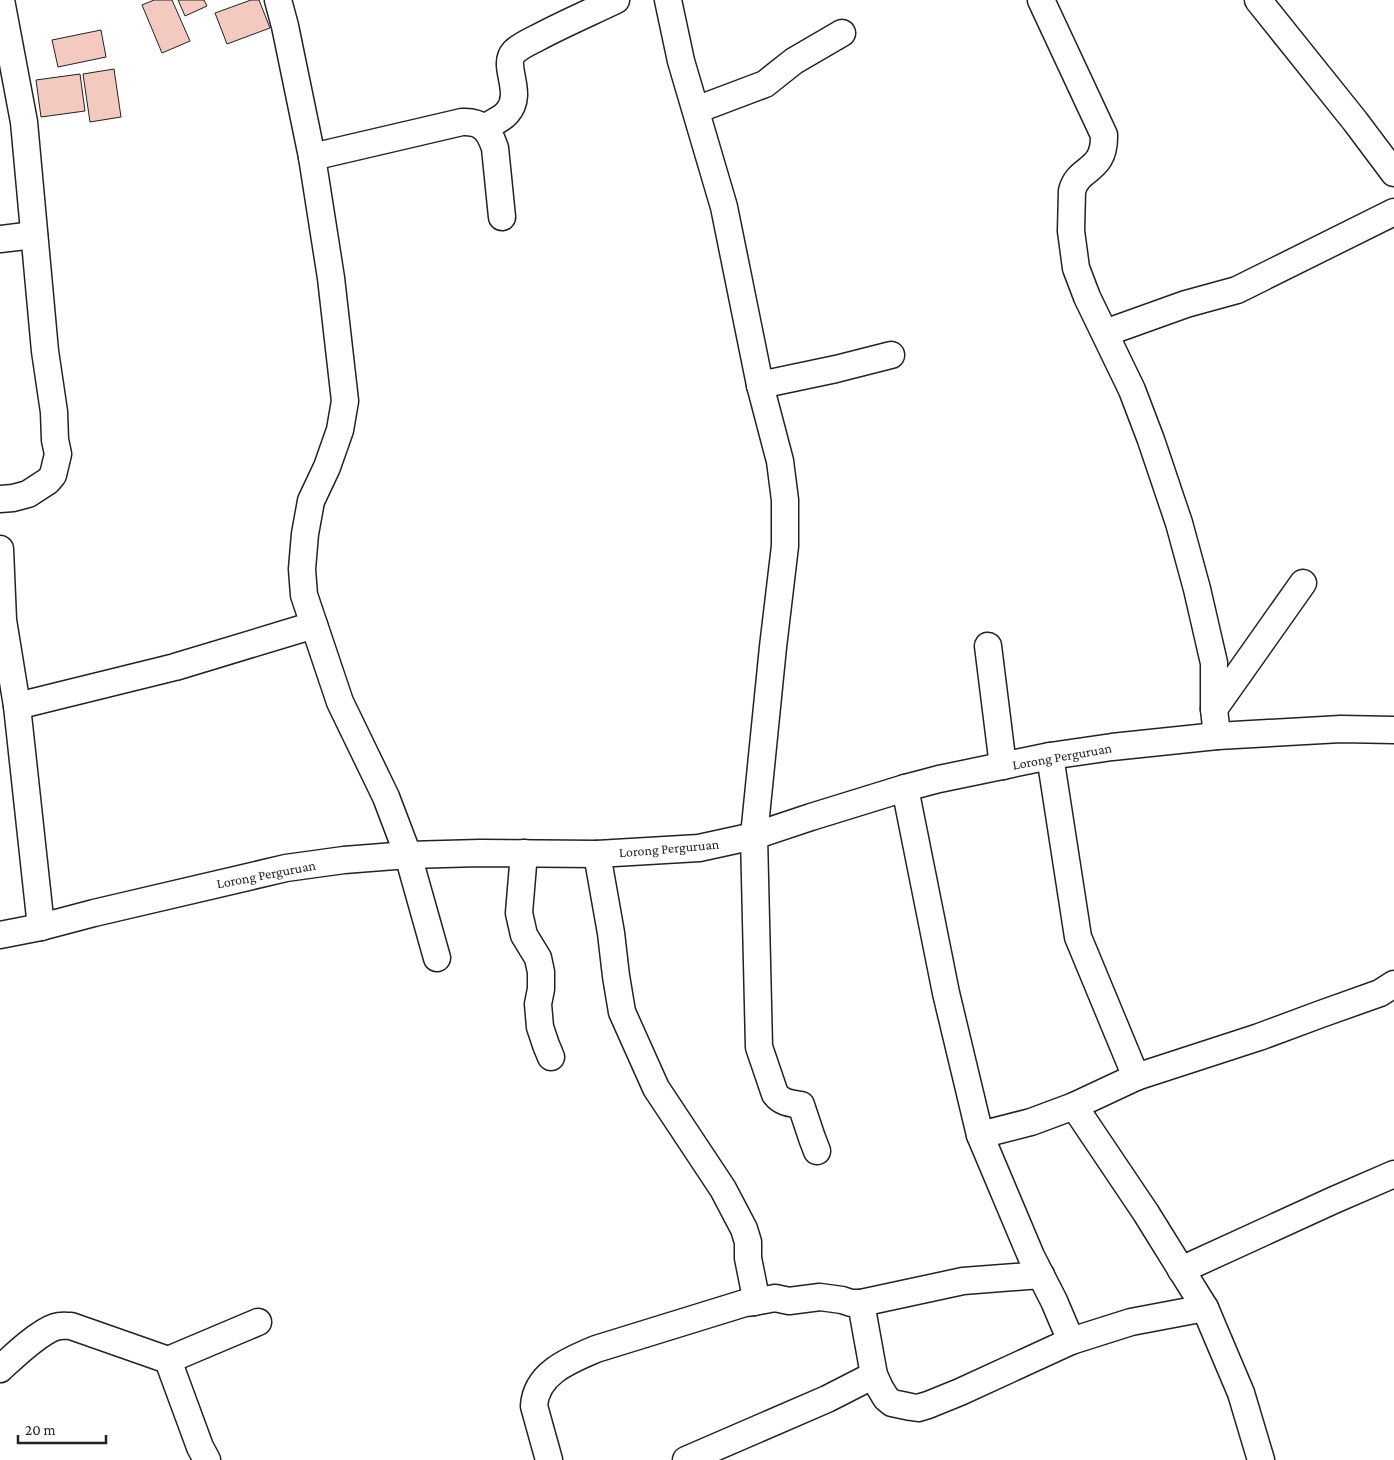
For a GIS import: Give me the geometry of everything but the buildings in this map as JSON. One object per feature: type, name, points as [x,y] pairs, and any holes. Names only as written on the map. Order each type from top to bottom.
[{"type":"street","points":[[0,499],[28,494],[48,481],[53,475],[58,454],[55,440],[54,412],[44,351],[24,122],[1,0]]},
{"type":"street","points":[[278,0],[312,157],[331,278],[345,402],[340,430],[312,502],[304,534],[302,569],[304,595],[340,702],[386,797],[408,855],[437,958]]},
{"type":"street","points":[[484,128],[502,117],[512,106],[514,95],[510,63],[514,52],[543,35],[616,0]]},
{"type":"street","points":[[668,0],[681,61],[724,207],[760,385],[780,461],[785,500],[785,546],[754,836],[757,890],[758,1018],[760,1048],[775,1094],[784,1102],[801,1105],[817,1151]]},
{"type":"street","points":[[1041,0],[1104,135],[1101,156],[1095,165],[1073,185],[1070,204],[1071,231],[1076,268],[1087,297],[1132,390],[1179,523],[1214,663],[1214,710],[1217,736]]},
{"type":"street","points":[[1258,0],[1394,173]]},
{"type":"street","points":[[696,110],[765,84],[794,61],[842,33]]},
{"type":"street","points":[[312,157],[462,122],[479,124],[492,138],[495,148],[502,217]]},
{"type":"street","points":[[1105,333],[1186,304],[1236,290],[1394,212]]},
{"type":"street","points":[[0,239],[34,235]]},
{"type":"street","points":[[760,385],[891,355]]},
{"type":"street","points":[[0,549],[2,620],[17,706],[41,928]]},
{"type":"street","points":[[1214,710],[1303,584]]},
{"type":"street","points":[[17,706],[175,667],[314,625]]},
{"type":"street","points":[[988,646],[1002,766]]},
{"type":"street","name":"Lorong Perguruan","points":[[0,935],[41,928],[94,913],[286,868],[344,860],[408,855],[480,853],[597,854],[699,848],[754,836],[810,817],[939,779],[1050,756],[1112,747],[1217,736],[1341,729],[1394,730]]},
{"type":"street","points":[[1050,756],[1078,937],[1136,1077]]},
{"type":"street","points":[[905,788],[946,993],[980,1135],[1031,1256],[1072,1340]]},
{"type":"street","points":[[524,853],[519,913],[524,935],[538,958],[541,972],[541,989],[538,1004],[540,1028],[551,1056]]},
{"type":"street","points":[[597,854],[611,932],[622,1012],[656,1088],[723,1189],[744,1229],[748,1242],[748,1258],[755,1293],[754,1302]]},
{"type":"street","points":[[980,1135],[1031,1122],[1074,1106],[1136,1077],[1259,1037],[1380,993],[1394,984]]},
{"type":"street","points":[[1074,1106],[1146,1213],[1205,1308],[1241,1393],[1261,1460]]},
{"type":"street","points":[[1181,1270],[1394,1174]]},
{"type":"street","points":[[549,1460],[534,1406],[537,1391],[551,1372],[558,1367],[596,1349],[745,1303],[775,1298],[789,1300],[820,1297],[851,1303],[862,1303],[963,1281],[1041,1275]]},
{"type":"street","points":[[862,1303],[874,1376],[886,1398],[892,1403],[918,1408],[960,1392],[1072,1340],[1131,1322],[1205,1308]]},
{"type":"street","points":[[0,1369],[42,1334],[55,1327],[71,1326],[168,1360],[258,1322]]},
{"type":"street","points":[[168,1360],[206,1460]]},
{"type":"street","points":[[686,1460],[827,1399],[874,1376]]}]
